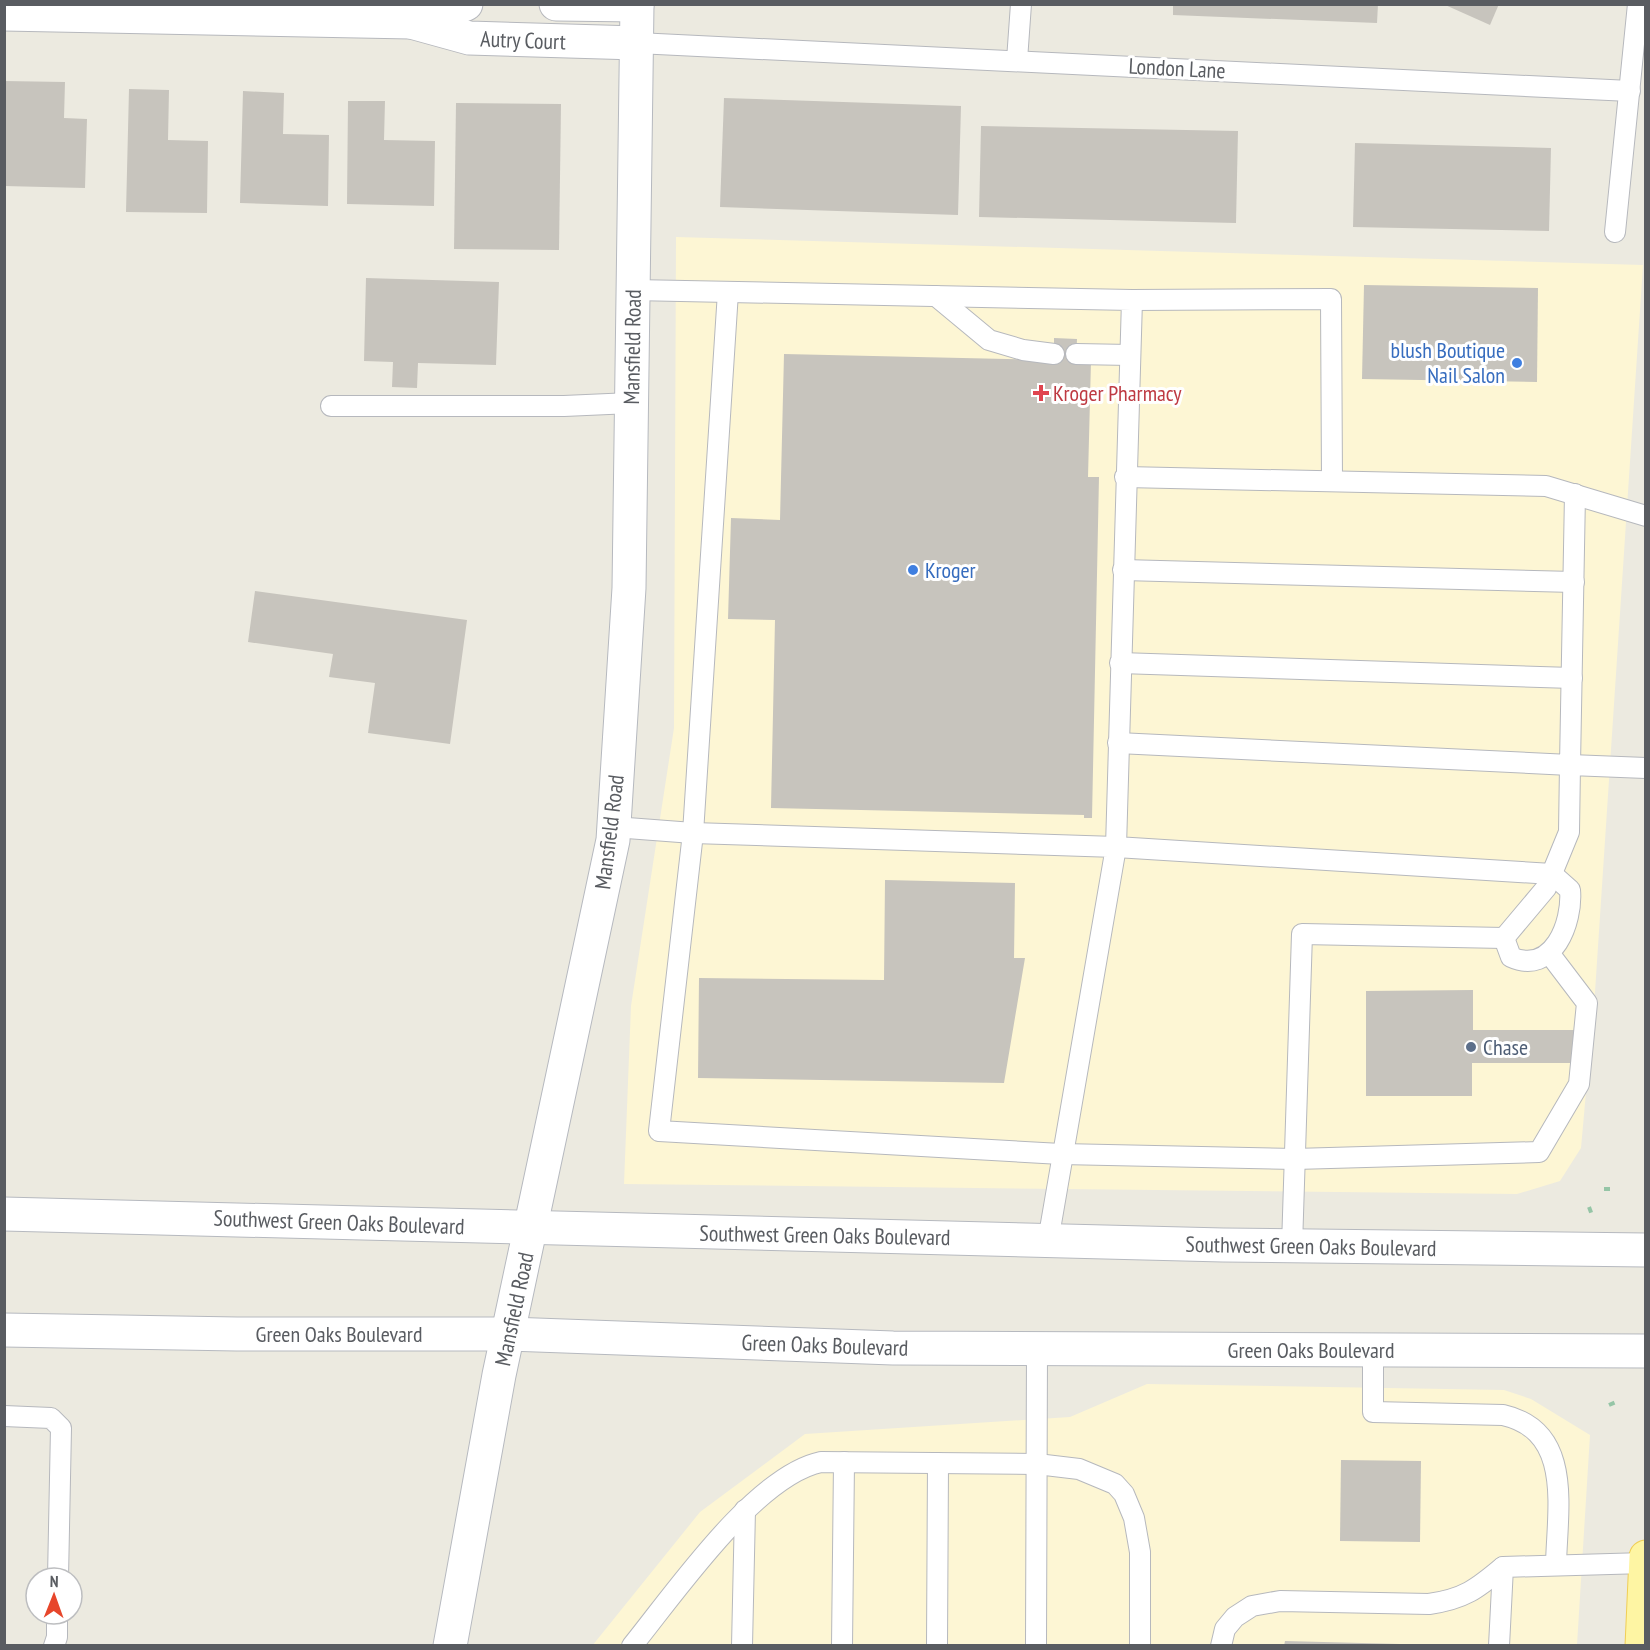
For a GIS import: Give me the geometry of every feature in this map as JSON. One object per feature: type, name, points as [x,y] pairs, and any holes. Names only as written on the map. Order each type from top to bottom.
[{"type":"main road","name":"Autry Court","points":[[411,22],[466,4]]},
{"type":"main road","name":"Autry Court","points":[[556,4],[637,5]]},
{"type":"main road","name":"Mansfield Road","points":[[450,1646],[509,1334],[614,827],[628,588],[637,5]]},
{"type":"main road","name":"Autry Court","points":[[4,14],[411,22],[469,38],[637,43]]},
{"type":"main road","name":"Southwest Green Oaks Boulevard","points":[[4,1214],[1048,1241],[1646,1250]]},
{"type":"main road","name":"Green Oaks Boulevard","points":[[4,1330],[248,1334],[509,1334],[893,1348],[1646,1351]]},
{"type":"main road","points":[[1642,1646],[1646,1557]]},
{"type":"lane","points":[[1017,60],[1021,4]]},
{"type":"lane","points":[[1615,232],[1638,4]]},
{"type":"lane","name":"London Lane","points":[[637,43],[1629,91]]},
{"type":"lane","points":[[633,290],[1132,300],[1331,299],[1332,481]]},
{"type":"lane","points":[[728,292],[693,832],[659,1131],[1061,1154],[1295,1159],[1539,1152],[1579,1084],[1587,1003],[1549,953]]},
{"type":"lane","points":[[936,296],[989,340],[1023,350],[1054,354]]},
{"type":"lane","points":[[1048,1241],[1061,1154],[1116,847],[1125,477],[1132,300]]},
{"type":"lane","points":[[1076,354],[1130,355]]},
{"type":"lane","points":[[331,406],[564,406],[631,403]]},
{"type":"lane","points":[[1125,477],[1546,486],[1646,516]]},
{"type":"lane","points":[[1504,938],[1546,888],[1569,832],[1575,494]]},
{"type":"lane","points":[[1123,570],[1574,582]]},
{"type":"lane","points":[[1120,663],[1572,678]]},
{"type":"lane","points":[[1118,743],[1646,768]]},
{"type":"lane","points":[[614,827],[693,832],[1116,847],[1552,874],[1570,890],[1571,908],[1565,930],[1549,953],[1533,961],[1522,962],[1511,957],[1504,938]]},
{"type":"lane","points":[[1292,1246],[1302,934],[1504,938]]},
{"type":"lane","points":[[1036,1646],[1037,1348]]},
{"type":"lane","points":[[1372,1350],[1373,1412],[1503,1415],[1519,1419],[1550,1446],[1557,1471],[1556,1565]]},
{"type":"lane","points":[[4,1416],[51,1418],[62,1428],[58,1566]]},
{"type":"lane","points":[[632,1646],[745,1510],[771,1486],[806,1465],[844,1462],[1037,1464],[1079,1469],[1101,1476],[1115,1484],[1124,1494],[1134,1518],[1140,1552],[1140,1646]]},
{"type":"lane","points":[[842,1646],[844,1462]]},
{"type":"lane","points":[[938,1463],[938,1646]]},
{"type":"lane","points":[[742,1646],[745,1510]]},
{"type":"lane","points":[[1221,1646],[1225,1629],[1235,1617],[1252,1606],[1280,1600],[1429,1604],[1450,1601],[1473,1592],[1503,1567],[1645,1563]]},
{"type":"lane","points":[[1499,1646],[1503,1567]]},
{"type":"lane","points":[[54,1646],[57,1626]]},
{"type":"lane","points":[[648,1626],[648,1646]]},
{"type":"path","points":[[1604,1189],[1611,1189]]},
{"type":"path","points":[[1589,1207],[1592,1215]]},
{"type":"path","points":[[1609,1405],[1616,1401]]},
{"type":"shaded area","points":[[676,237],[1643,265],[1595,992],[1581,1148],[1560,1181],[1517,1194],[624,1184],[631,1006],[674,728]]},
{"type":"shaded area","points":[[1147,1384],[1504,1390],[1531,1399],[1590,1435],[1577,1645],[592,1646],[700,1512],[805,1434],[1070,1417]]},
{"type":"building","points":[[1173,4],[1378,4],[1377,23],[1173,15]]},
{"type":"building","points":[[1443,4],[1499,4],[1490,25]]},
{"type":"building","points":[[4,81],[65,82],[64,118],[87,119],[85,188],[4,186]]},
{"type":"building","points":[[129,89],[169,90],[168,140],[208,141],[207,213],[126,212]]},
{"type":"building","points":[[243,91],[284,93],[283,134],[329,135],[328,206],[240,203]]},
{"type":"building","points":[[724,98],[961,106],[958,215],[720,207]]},
{"type":"building","points":[[348,101],[385,101],[384,140],[435,141],[434,206],[347,204]]},
{"type":"building","points":[[456,103],[561,104],[559,250],[454,249]]},
{"type":"building","points":[[981,126],[1238,131],[1236,223],[979,217]]},
{"type":"building","points":[[1355,143],[1551,148],[1549,231],[1353,227]]},
{"type":"building","points":[[366,278],[499,282],[496,365],[418,363],[417,388],[392,387],[393,362],[364,361]]},
{"type":"building","points":[[1364,285],[1538,288],[1537,382],[1362,379]]},
{"type":"building","name":"Kroger","points":[[1054,338],[1077,339],[1076,360],[1091,361],[1088,477],[1099,477],[1092,818],[1084,818],[1084,815],[771,808],[775,620],[728,619],[731,518],[780,520],[784,354],[1054,360]]},
{"type":"building","points":[[255,591],[467,620],[450,744],[368,733],[375,683],[329,677],[333,654],[248,642]]},
{"type":"building","points":[[885,880],[1015,883],[1014,958],[1025,958],[1004,1083],[698,1078],[699,978],[884,980]]},
{"type":"building","name":"Chase","points":[[1473,990],[1473,1030],[1575,1030],[1576,1063],[1472,1063],[1472,1096],[1366,1096],[1366,991]]},
{"type":"building","points":[[1341,1460],[1421,1461],[1420,1542],[1340,1541]]},
{"type":"building","points":[[1285,1641],[1400,1644],[1400,1646],[1284,1646]]},
{"type":"place","name":"blush Boutique Nail Salon","points":[[1517,363]]},
{"type":"place","name":"Kroger Pharmacy","points":[[1041,393]]},
{"type":"place","name":"Kroger","points":[[913,570]]},
{"type":"place","name":"Chase","points":[[1471,1047]]}]
